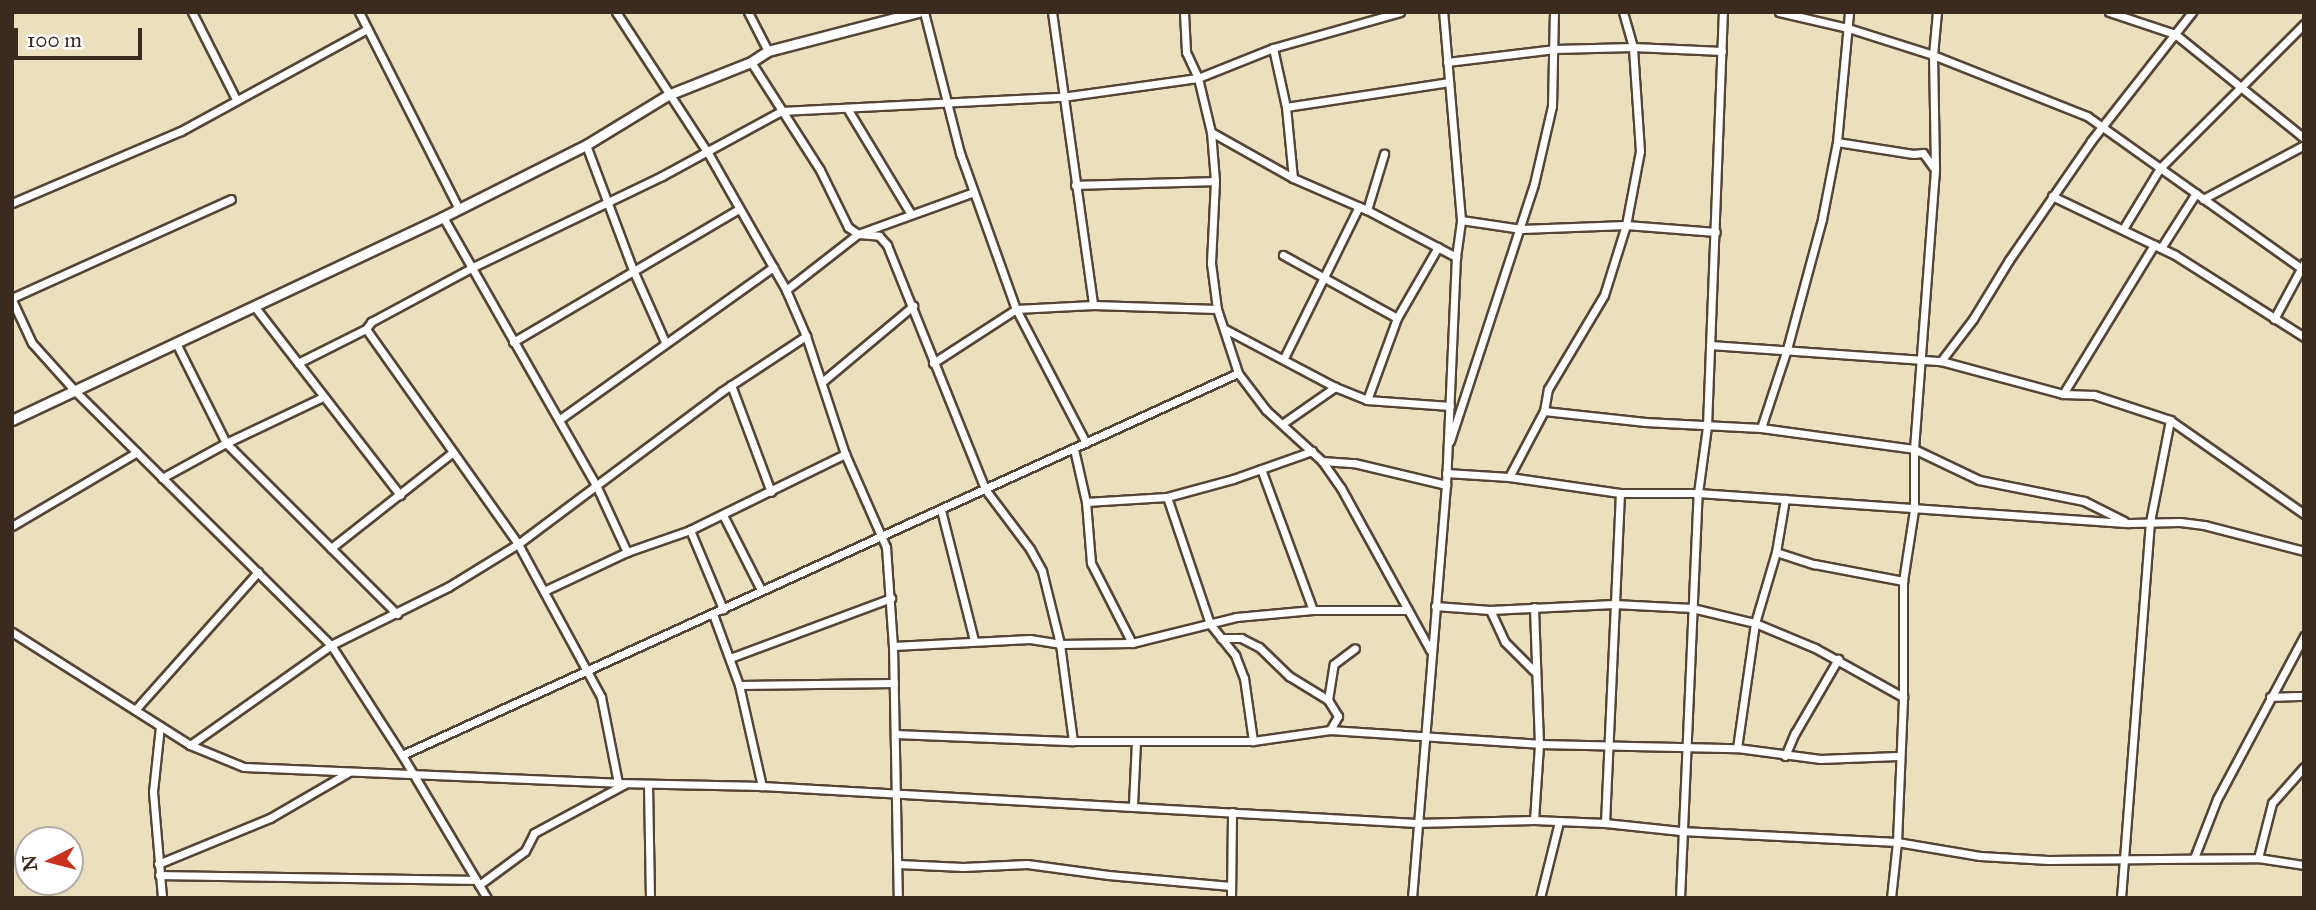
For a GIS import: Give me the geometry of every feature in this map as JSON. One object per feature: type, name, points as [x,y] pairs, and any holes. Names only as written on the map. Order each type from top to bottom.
[{"type":"street","points":[[192,12],[236,99]]},
{"type":"street","points":[[359,12],[459,209]]},
{"type":"street","points":[[616,12],[708,153],[786,290],[806,336],[845,454],[889,555],[898,898]]},
{"type":"street","points":[[748,12],[768,51]]},
{"type":"street","points":[[12,420],[459,209],[586,145],[668,95],[751,62],[768,51],[918,12]]},
{"type":"street","points":[[924,12],[946,104],[1016,309],[1086,443]]},
{"type":"street","points":[[1052,12],[1093,305]]},
{"type":"street","points":[[1184,12],[1185,52],[1199,78],[1211,132],[1215,181],[1211,263],[1217,309],[1238,373],[1247,389],[1322,461],[1341,488],[1431,654]]},
{"type":"street","points":[[298,363],[366,329],[371,322],[473,267],[708,153],[781,111],[1062,97],[1199,78],[1273,48],[1400,12]]},
{"type":"street","points":[[1412,898],[1416,822],[1446,485],[1456,257],[1461,220],[1443,12]]},
{"type":"street","points":[[1446,453],[1521,229],[1552,106],[1554,12]]},
{"type":"street","points":[[1509,477],[1544,411],[1548,389],[1604,295],[1626,225],[1640,151],[1633,47],[1623,12]]},
{"type":"street","points":[[1680,898],[1698,493],[1707,426],[1723,12]]},
{"type":"street","points":[[1779,12],[1849,27],[1933,55],[2087,116],[2100,128],[2303,267],[2274,318]]},
{"type":"street","points":[[1761,428],[1787,349],[1822,219],[1837,142],[1849,12]]},
{"type":"street","points":[[1891,898],[1897,842],[1898,756],[1903,697],[1903,581],[1914,510],[1914,449],[1935,168],[1933,55],[1937,12]]},
{"type":"street","points":[[2109,12],[2175,34],[2304,138]]},
{"type":"street","points":[[1941,361],[1973,319],[2052,196],[2100,128],[2192,12]]},
{"type":"street","points":[[2123,229],[2160,168],[2304,24]]},
{"type":"street","points":[[12,203],[181,131],[367,29]]},
{"type":"street","points":[[1447,62],[1555,49],[1633,47],[1722,51]]},
{"type":"street","points":[[1273,48],[1286,107],[1293,178]]},
{"type":"street","points":[[751,62],[820,170],[844,219],[858,234],[883,239],[913,306],[985,489],[1030,549],[1042,571],[1060,644],[1073,741]]},
{"type":"street","points":[[1286,107],[1449,82]]},
{"type":"street","points":[[847,108],[876,152],[911,215]]},
{"type":"street","points":[[1211,132],[1293,178],[1363,208],[1456,257]]},
{"type":"street","points":[[1837,142],[1913,154],[1923,153],[1935,168]]},
{"type":"street","points":[[586,145],[633,271],[665,342]]},
{"type":"street","points":[[2203,199],[2304,145]]},
{"type":"street","points":[[1284,358],[1363,208],[1384,154]]},
{"type":"street","points":[[1075,184],[1215,181]]},
{"type":"street","points":[[786,290],[858,234],[974,192]]},
{"type":"street","points":[[2063,394],[2157,246],[2196,193]]},
{"type":"street","points":[[2052,196],[2098,221],[2123,229],[2157,246],[2304,337]]},
{"type":"street","points":[[231,199],[12,299],[32,343],[75,391],[331,645],[402,755],[487,898]]},
{"type":"street","points":[[513,342],[739,209]]},
{"type":"street","points":[[443,216],[513,342],[560,419],[596,485],[627,552]]},
{"type":"street","points":[[1461,220],[1521,229],[1626,225],[1716,232]]},
{"type":"street","points":[[1367,400],[1397,318],[1438,247]]},
{"type":"street","points":[[1283,255],[1397,318]]},
{"type":"street","points":[[560,419],[773,267]]},
{"type":"street","points":[[933,362],[1016,309],[1093,305],[1217,309]]},
{"type":"street","points":[[254,306],[400,495]]},
{"type":"street","points":[[822,382],[913,306]]},
{"type":"street","points":[[366,329],[518,544],[601,696],[622,783]]},
{"type":"street","points":[[1225,329],[1335,387],[1367,400],[1450,406]]},
{"type":"street","points":[[190,745],[331,645],[397,614],[518,544],[731,385],[806,336]]},
{"type":"street","points":[[176,343],[226,443],[397,614]]},
{"type":"street","points":[[1710,345],[1941,361],[2063,394],[2094,395],[2170,420],[2304,514]]},
{"type":"street","points":[[402,755],[1238,373]]},
{"type":"street","points":[[731,385],[771,492]]},
{"type":"street","points":[[1282,424],[1335,387]]},
{"type":"street","points":[[162,478],[226,443],[323,397]]},
{"type":"street","points":[[1544,411],[1707,426],[1761,428],[1914,449],[1979,480],[2084,501],[2129,523]]},
{"type":"street","points":[[2121,898],[2150,522],[2170,420]]},
{"type":"street","points":[[1074,449],[1086,502],[1091,564],[1132,643]]},
{"type":"street","points":[[1086,502],[1167,497],[1312,451]]},
{"type":"street","points":[[12,526],[137,452]]},
{"type":"street","points":[[331,548],[453,452]]},
{"type":"street","points":[[544,591],[627,552],[690,530],[723,515],[845,454]]},
{"type":"street","points":[[1322,461],[1354,463],[1446,485]]},
{"type":"street","points":[[1261,469],[1313,610]]},
{"type":"street","points":[[1446,473],[1509,477],[1620,493],[1698,493],[1914,510],[2204,525],[2304,551]]},
{"type":"street","points":[[1605,823],[1620,493]]},
{"type":"street","points":[[1167,497],[1210,624],[1235,655],[1244,678],[1253,741]]},
{"type":"street","points":[[1737,748],[1755,623],[1776,552],[1785,499]]},
{"type":"street","points":[[941,510],[974,640]]},
{"type":"street","points":[[723,515],[761,590]]},
{"type":"street","points":[[690,530],[723,609]]},
{"type":"street","points":[[1776,552],[1814,564],[1903,581]]},
{"type":"street","points":[[135,710],[258,572]]},
{"type":"street","points":[[730,658],[891,598]]},
{"type":"street","points":[[1435,606],[1490,610],[1614,604],[1692,608],[1755,623],[1838,659],[1903,697]]},
{"type":"street","points":[[1534,607],[1534,671],[1539,744],[1534,820]]},
{"type":"street","points":[[893,646],[1030,639],[1060,644],[1132,643],[1237,617],[1313,610],[1408,610]]},
{"type":"street","points":[[1490,610],[1505,642],[1534,671]]},
{"type":"street","points":[[713,614],[739,685],[762,786]]},
{"type":"street","points":[[12,632],[190,745],[236,766],[896,792],[1416,822],[1534,820],[1605,823],[1681,831],[1897,842],[1980,856],[2056,861],[2123,857],[2258,858],[2304,865]]},
{"type":"street","points":[[2194,859],[2217,799],[2304,636]]},
{"type":"street","points":[[1221,638],[1241,638],[1259,647],[1289,676],[1328,700],[1338,716],[1331,730]]},
{"type":"street","points":[[1328,700],[1334,664],[1355,649]]},
{"type":"street","points":[[1785,756],[1795,733],[1838,659]]},
{"type":"street","points":[[739,685],[894,683]]},
{"type":"street","points":[[2270,697],[2304,696]]},
{"type":"street","points":[[160,726],[153,780],[162,898]]},
{"type":"street","points":[[895,734],[1073,741],[1253,741],[1331,730],[1539,744],[1737,748],[1820,759],[1898,756]]},
{"type":"street","points":[[1133,805],[1136,741]]},
{"type":"street","points":[[2258,858],[2272,803],[2304,766]]},
{"type":"street","points":[[158,864],[270,818],[349,772]]},
{"type":"street","points":[[159,875],[477,882],[525,851],[534,833],[622,783]]},
{"type":"street","points":[[648,784],[650,898]]},
{"type":"street","points":[[1231,812],[1231,898]]},
{"type":"street","points":[[1540,898],[1559,822]]},
{"type":"street","points":[[898,864],[963,867],[1027,864],[1108,876],[1231,886]]}]
